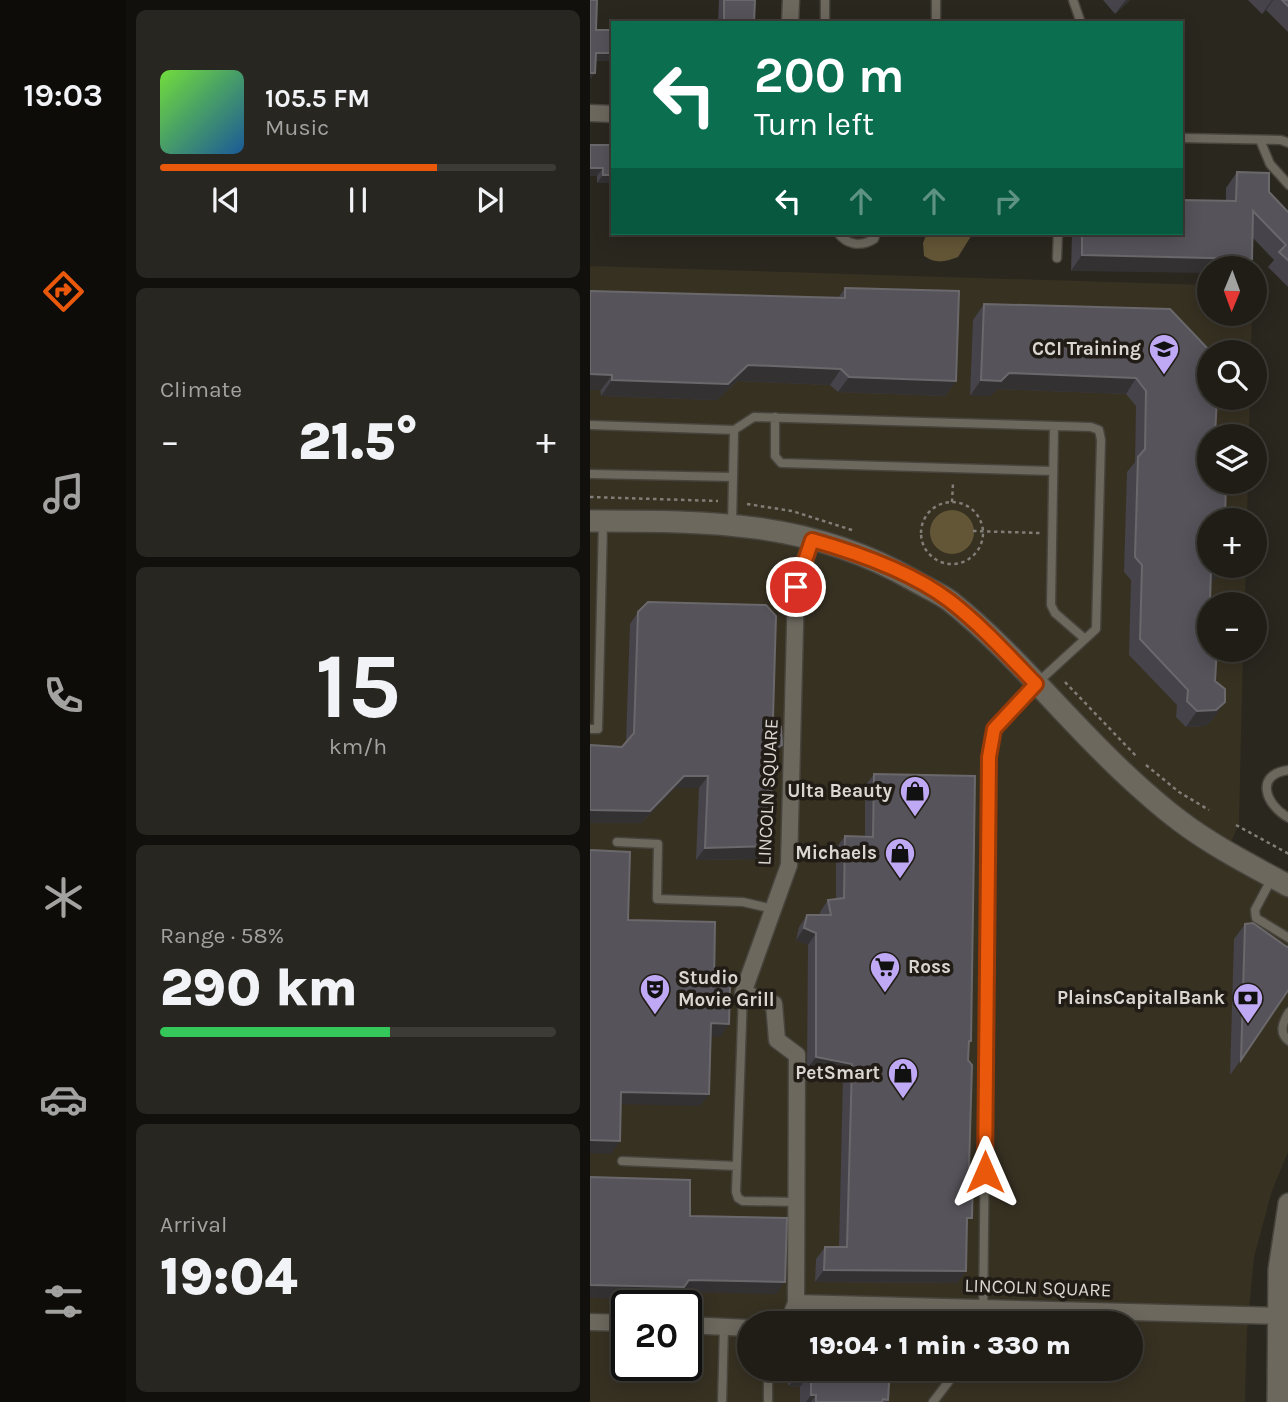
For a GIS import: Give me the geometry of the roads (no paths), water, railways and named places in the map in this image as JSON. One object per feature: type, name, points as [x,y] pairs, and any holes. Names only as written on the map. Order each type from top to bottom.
[{"type":"street","points":[[790,21],[791,0]]},
{"type":"street","points":[[590,113],[611,114]]},
{"type":"street","points":[[596,521],[732,523],[791,533],[850,551],[894,569],[948,600],[1123,772],[1180,821],[1280,882]]},
{"type":"street","name":"LINCOLN SQUARE","points":[[743,993],[789,865],[796,587],[812,540]]},
{"type":"street","points":[[743,993],[774,1004],[777,1040],[797,1055],[796,1303],[793,1311]]},
{"type":"street","points":[[1278,1401],[1280,1270],[1288,1204]]},
{"type":"street","name":"LINCOLN SQUARE","points":[[796,1303],[921,1311]]},
{"type":"street","name":"LINCOLN SQUARE","points":[[1143,1316],[1279,1316]]},
{"type":"street","points":[[590,1322],[611,1323]]},
{"type":"street","points":[[702,1325],[737,1327]]},
{"type":"lane","points":[[825,0],[825,21]]},
{"type":"lane","points":[[936,0],[936,21]]},
{"type":"lane","points":[[1073,0],[1080,21]]},
{"type":"lane","points":[[1183,138],[1288,143]]},
{"type":"lane","points":[[1260,140],[1270,164],[1288,185]]},
{"type":"lane","points":[[840,235],[849,243],[865,244],[874,239],[875,235]]},
{"type":"lane","points":[[1057,258],[1058,235]]},
{"type":"lane","points":[[590,425],[734,430],[754,417],[775,417],[1091,427],[1099,430],[1102,440],[1096,629],[1036,684],[994,729],[989,757],[983,1311]]},
{"type":"lane","points":[[775,417],[774,456],[781,463],[1053,471]]},
{"type":"lane","points":[[1054,426],[1051,605],[1055,613],[1085,639]]},
{"type":"lane","points":[[732,523],[734,430]]},
{"type":"lane","points":[[590,474],[733,477]]},
{"type":"lane","points":[[590,729],[598,729],[596,521]]},
{"type":"lane","points":[[1288,770],[1272,775],[1267,791],[1268,801],[1275,811],[1288,818]]},
{"type":"lane","points":[[617,842],[658,844],[657,898],[743,902],[773,909]]},
{"type":"lane","points":[[1280,882],[1255,910],[1256,918],[1288,937]]},
{"type":"lane","points":[[743,993],[738,1198],[796,1202]]},
{"type":"lane","points":[[1288,1012],[1282,1030],[1288,1041]]},
{"type":"lane","points":[[622,1161],[737,1166]]},
{"type":"lane","points":[[722,1402],[724,1326]]},
{"type":"lane","points":[[768,1381],[768,1402]]},
{"type":"lane","points":[[933,1402],[949,1381]]},
{"type":"place","name":"CCI Training","points":[[1164,376]]},
{"type":"place","name":"Ulta Beauty","points":[[915,818]]},
{"type":"place","name":"Michaels","points":[[900,880]]},
{"type":"place","name":"Ross","points":[[885,994]]},
{"type":"place","name":"Studio Movie Grill","points":[[655,1016]]},
{"type":"place","name":"PlainsCapitalBank","points":[[1248,1025]]},
{"type":"place","name":"PetSmart","points":[[903,1100]]}]
